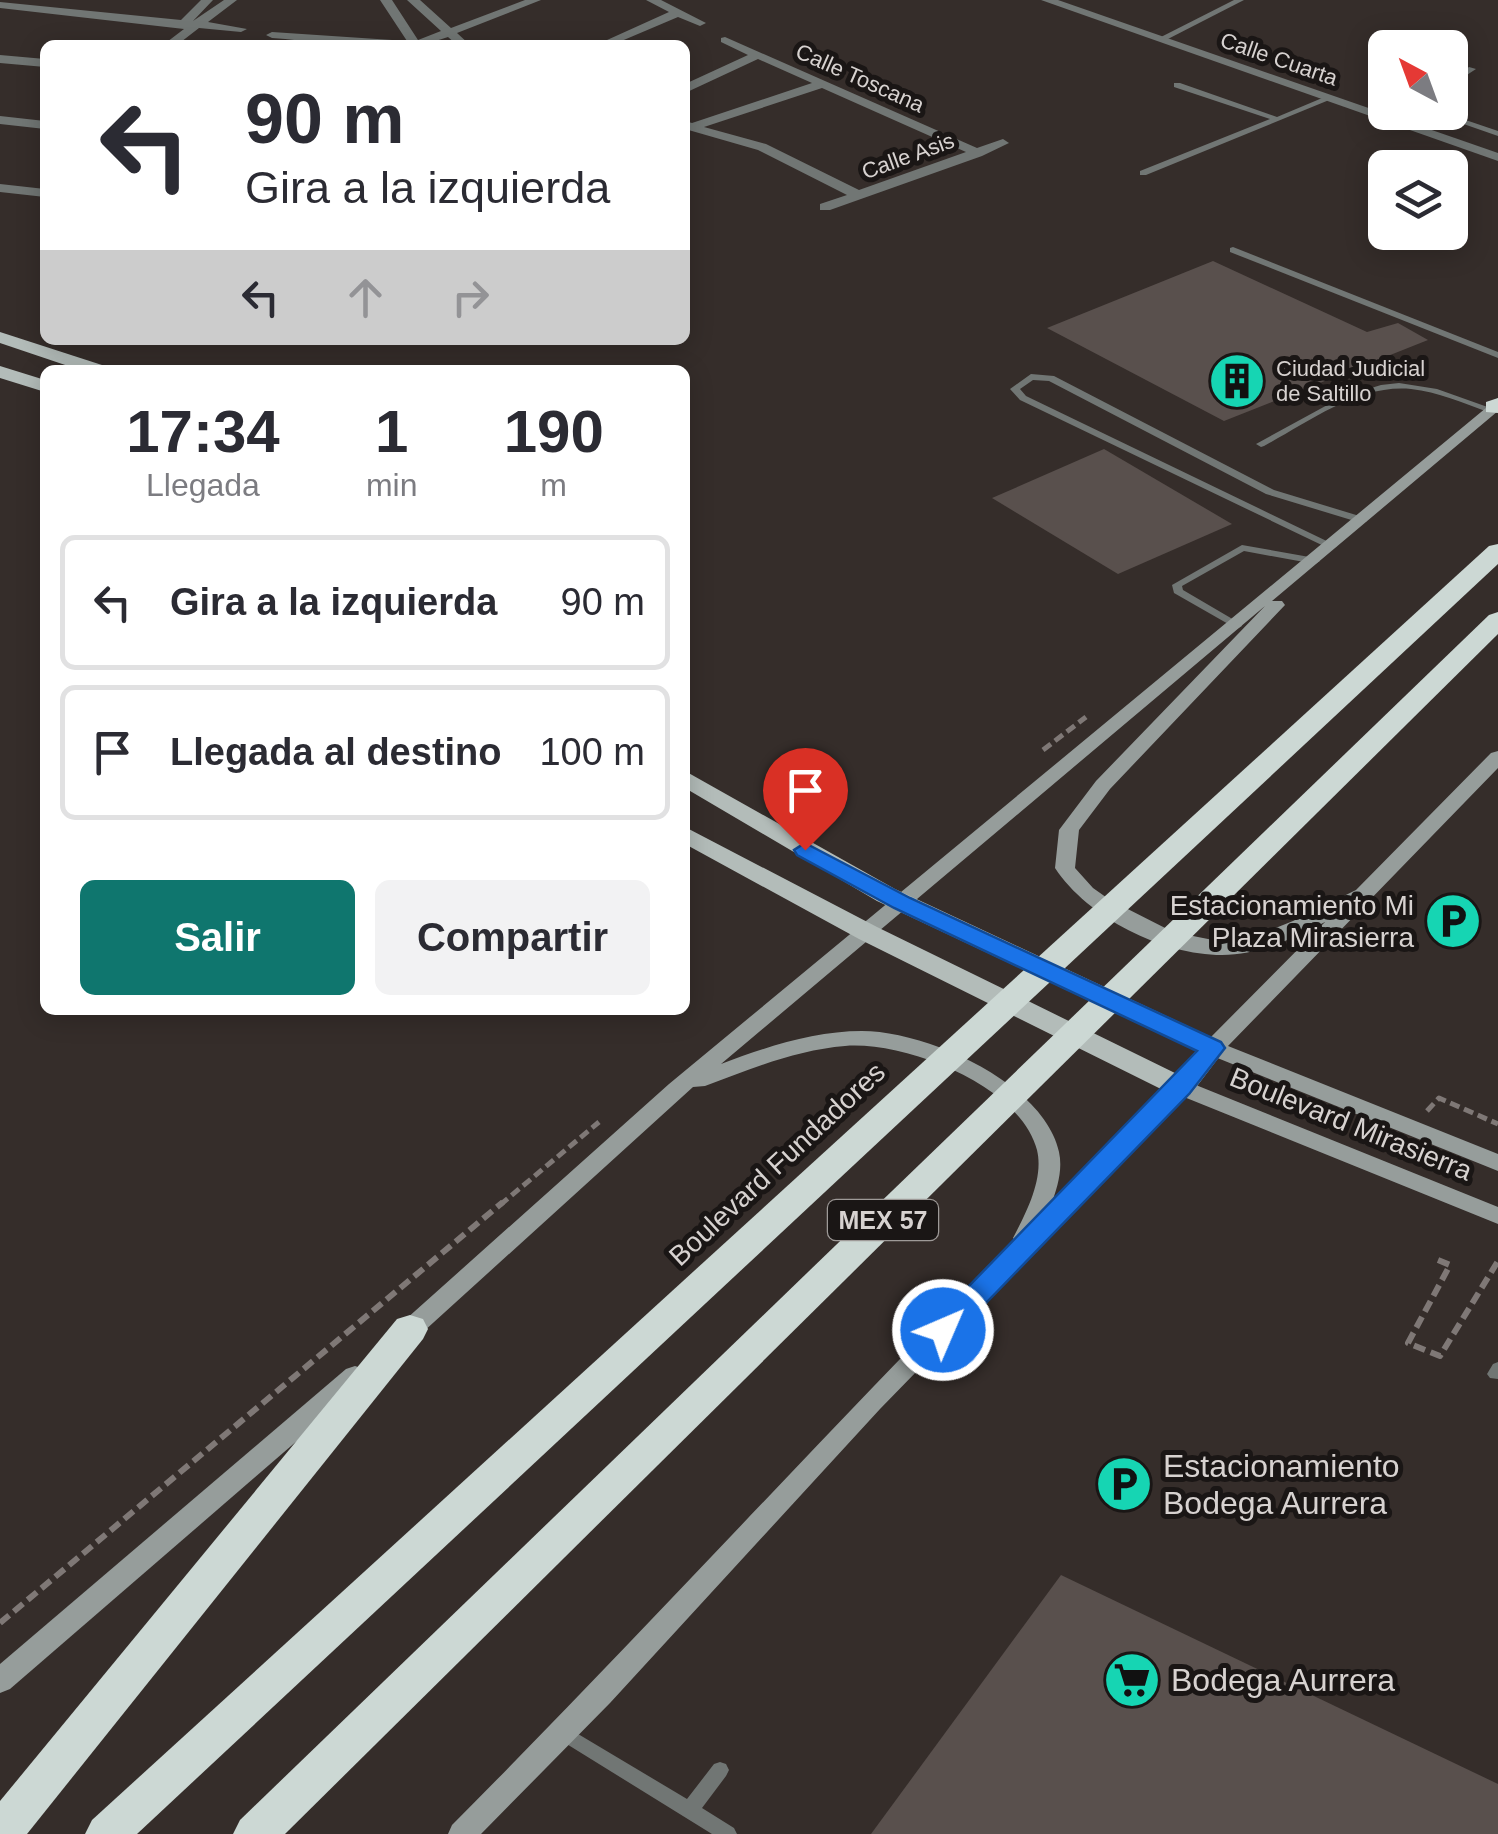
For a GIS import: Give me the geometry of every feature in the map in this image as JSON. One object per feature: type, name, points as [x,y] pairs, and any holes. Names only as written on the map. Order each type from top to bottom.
[{"type":"highway","name":"Boulevard Fundadores","points":[[107,1834],[1498,551]]},
{"type":"highway","name":"MEX 57","points":[[254,1834],[1489,628]]},
{"type":"highway","points":[[0,1834],[410,1329]]},
{"type":"main road","points":[[0,338],[83,365]]},
{"type":"main road","points":[[0,372],[40,384]]},
{"type":"main road","points":[[0,1681],[410,1329],[678,1090],[1237,626],[1495,406]]},
{"type":"main road","points":[[1310,564],[1261,624],[1103,785],[1068,830],[1065,868],[1087,895],[1118,914],[1182,944],[1210,950],[1257,944],[1361,894]]},
{"type":"main road","points":[[462,1834],[563,1732],[871,1402],[1498,757]]},
{"type":"main road","points":[[690,781],[902,903],[1212,1048]]},
{"type":"main road","points":[[690,837],[868,933],[1181,1086]]},
{"type":"main road","points":[[678,1090],[790,1048],[847,1038],[872,1038],[904,1046],[983,1077],[1033,1121],[1048,1148],[1048,1174],[1036,1214],[1015,1258]]},
{"type":"main road","name":"Boulevard Mirasierra","points":[[1212,1048],[1498,1163]]},
{"type":"main road","name":"Boulevard Mirasierra","points":[[1181,1086],[1498,1216]]},
{"type":"street","points":[[172,40],[206,0]]},
{"type":"street","points":[[200,24],[231,0]]},
{"type":"street","points":[[386,0],[412,40]]},
{"type":"street","points":[[413,0],[459,40]]},
{"type":"street","points":[[432,40],[536,0]]},
{"type":"street","points":[[652,0],[700,23]]},
{"type":"street","name":"Calle Cuarta","points":[[1047,0],[1498,157]]},
{"type":"street","points":[[0,5],[181,27],[200,24],[241,30]]},
{"type":"street","points":[[614,40],[678,12]]},
{"type":"street","points":[[272,35],[305,40]]},
{"type":"street","name":"Calle Toscana","points":[[725,40],[978,152]]},
{"type":"street","points":[[690,87],[759,54]]},
{"type":"street","points":[[0,59],[40,63]]},
{"type":"street","points":[[690,125],[822,84]]},
{"type":"street","points":[[0,120],[40,124]]},
{"type":"street","points":[[690,125],[762,146],[858,195]]},
{"type":"street","name":"Calle Asis","points":[[825,207],[1003,143]]},
{"type":"street","points":[[0,188],[40,192]]},
{"type":"lane","points":[[1161,39],[1240,0]]},
{"type":"lane","points":[[1468,72],[1472,69]]},
{"type":"lane","points":[[1177,85],[1276,119]]},
{"type":"lane","points":[[1142,173],[1330,98]]},
{"type":"lane","points":[[1468,124],[1498,134]]},
{"type":"lane","points":[[1233,250],[1498,355]]},
{"type":"lane","points":[[1332,546],[1192,482],[1023,398],[1014,389],[1030,377],[1051,378],[1270,492],[1362,520]]},
{"type":"lane","points":[[1261,444],[1351,397],[1382,388],[1430,390],[1495,406]]},
{"type":"lane","points":[[1237,626],[1178,591],[1177,585],[1242,548],[1310,564]]},
{"type":"lane","points":[[563,1732],[728,1834]]},
{"type":"lane","points":[[690,1810],[720,1770]]},
{"type":"path","points":[[1444,1119],[1426,1112],[1438,1098],[1498,1124]]},
{"type":"path","points":[[1438,1260],[1450,1266],[1408,1343],[1440,1356],[1498,1261]]},
{"type":"building","name":"Ciudad Judicial de Saltillo","points":[[1213,261],[1367,332],[1398,323],[1428,340],[1224,421],[1047,328]]},
{"type":"building","points":[[1104,449],[1232,524],[1118,574],[992,498]]},
{"type":"building","name":"Bodega Aurrera","points":[[1061,1575],[1498,1784],[1498,1834],[871,1834]]},
{"type":"place","name":"Ciudad Judicial de Saltillo","points":[[1237,381]]},
{"type":"place","name":"Estacionamiento Mi Plaza Mirasierra","points":[[1453,921]]},
{"type":"place","name":"Estacionamiento Bodega Aurrera","points":[[1124,1484]]},
{"type":"place","name":"Bodega Aurrera","points":[[1132,1680]]},
{"type":"route","points":[[805,850],[902,903],[1212,1048],[1181,1086],[943,1330]]}]
